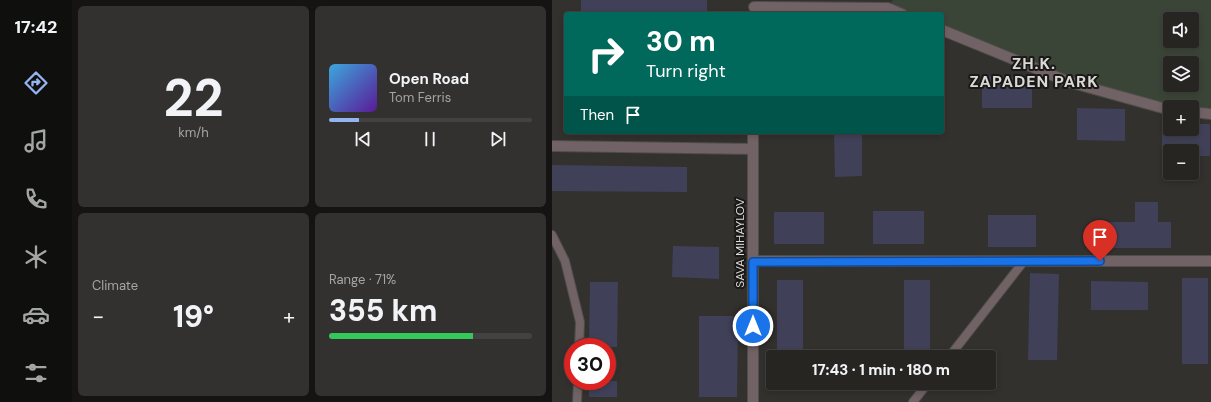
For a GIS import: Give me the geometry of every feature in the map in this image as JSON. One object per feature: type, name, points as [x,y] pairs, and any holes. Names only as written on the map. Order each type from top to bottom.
[{"type":"street","points":[[754,7],[888,8],[897,12]]},
{"type":"street","points":[[944,31],[1069,82],[1163,108]]},
{"type":"street","points":[[1199,113],[1211,114]]},
{"type":"street","name":"SAVA MIHAYLOV","points":[[753,134],[753,402]]},
{"type":"street","points":[[552,146],[753,149]]},
{"type":"street","points":[[753,262],[1211,261]]},
{"type":"lane","points":[[552,235],[565,262],[580,322],[579,338]]},
{"type":"lane","points":[[954,350],[1024,261]]},
{"type":"lane","points":[[578,390],[578,402]]},
{"type":"lane","points":[[913,402],[922,390]]},
{"type":"green space","points":[[893,0],[1211,0],[1211,114],[1199,113],[1199,100],[1163,100],[1163,105],[1069,82],[944,31],[944,12],[897,12],[888,8]]},
{"type":"building","points":[[581,0],[707,0],[707,12],[581,12]]},
{"type":"building","points":[[982,76],[1032,77],[1032,108],[982,108]]},
{"type":"building","points":[[1077,108],[1125,109],[1125,141],[1077,140]]},
{"type":"building","points":[[1162,124],[1163,136],[1199,136],[1199,124],[1210,124],[1210,156],[1199,156],[1199,144],[1163,144],[1162,156]]},
{"type":"building","points":[[834,134],[862,134],[862,176],[835,177]]},
{"type":"building","points":[[552,165],[687,167],[687,192],[552,191]]},
{"type":"building","points":[[1135,202],[1158,202],[1158,222],[1171,222],[1171,248],[1110,248],[1110,222],[1135,222]]},
{"type":"building","points":[[873,211],[924,211],[924,244],[873,244]]},
{"type":"building","points":[[774,212],[824,212],[824,244],[774,244]]},
{"type":"building","points":[[988,215],[1036,215],[1036,247],[988,247]]},
{"type":"building","points":[[673,246],[719,247],[719,279],[672,277]]},
{"type":"building","points":[[1030,273],[1059,274],[1057,360],[1028,360]]},
{"type":"building","points":[[1182,278],[1208,278],[1208,364],[1182,364]]},
{"type":"building","points":[[777,280],[803,280],[803,350],[777,350]]},
{"type":"building","points":[[904,280],[930,280],[930,350],[904,350]]},
{"type":"building","points":[[1091,281],[1148,282],[1148,310],[1091,310]]},
{"type":"building","points":[[590,282],[618,282],[617,347],[616,338],[589,338]]},
{"type":"building","points":[[699,316],[738,316],[737,397],[699,397]]},
{"type":"building","points":[[617,381],[617,397],[589,397],[589,390],[616,390]]},
{"type":"district","name":"ZH.K. ZAPADEN PARK","points":[[1034,72]]},
{"type":"route","points":[[753,326],[753,262],[1100,261]]}]
